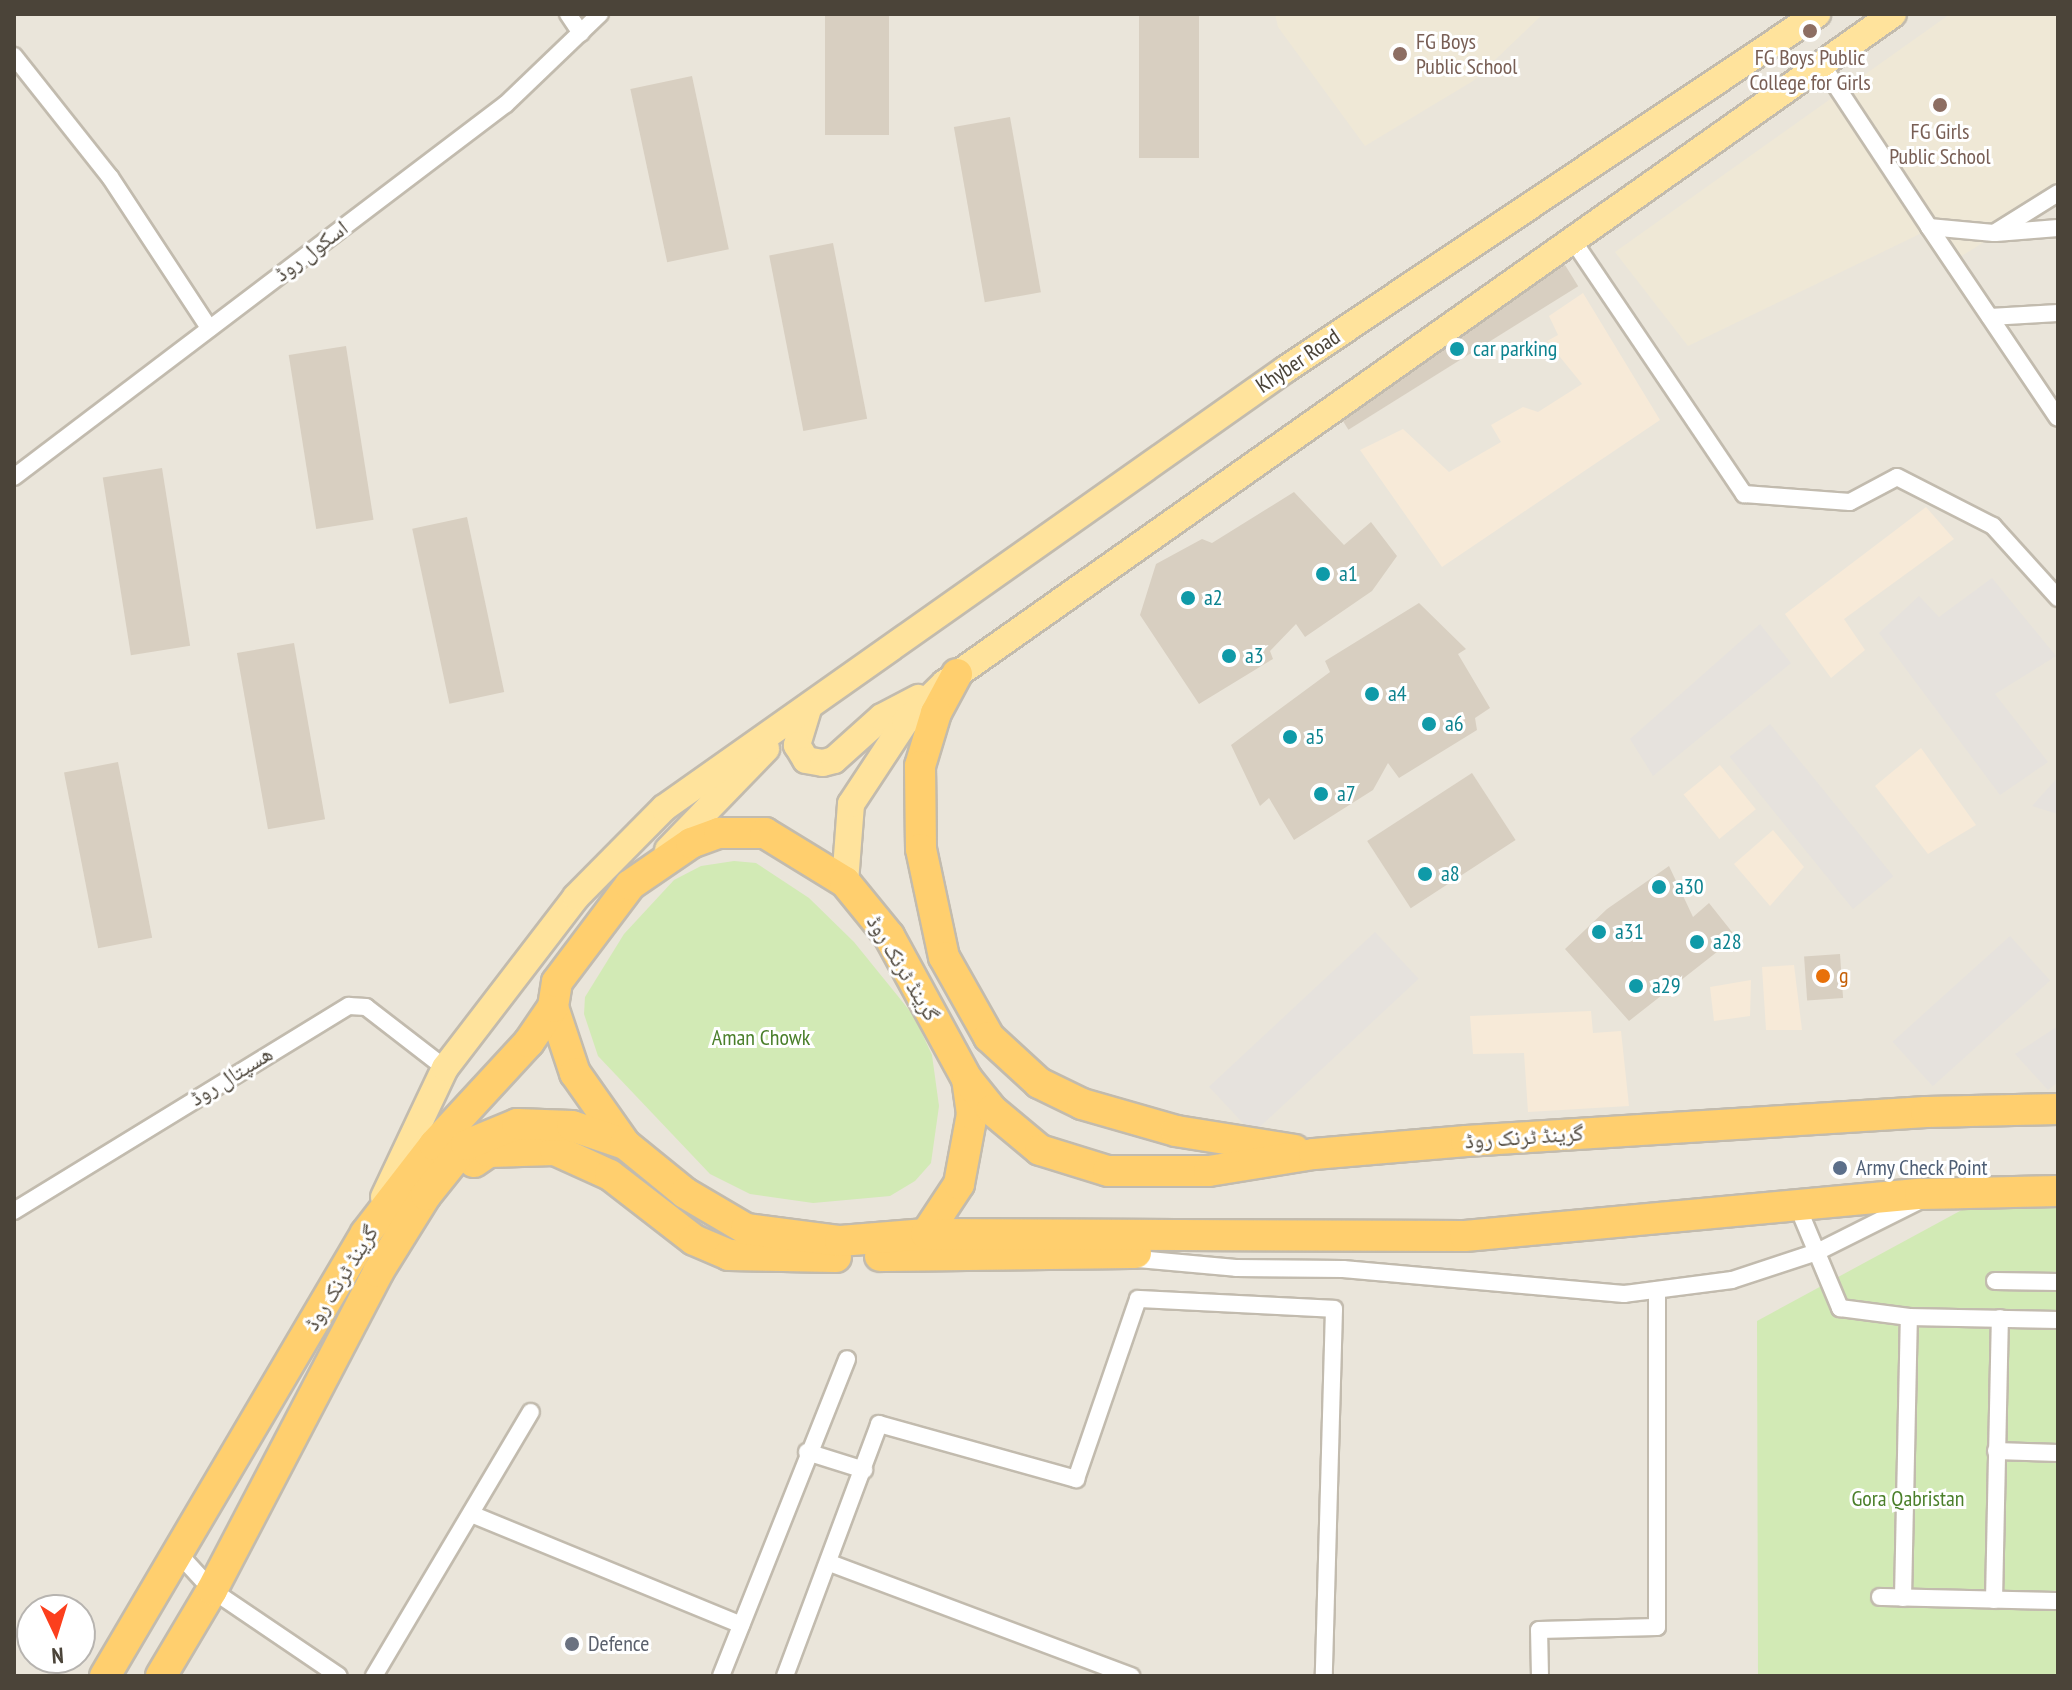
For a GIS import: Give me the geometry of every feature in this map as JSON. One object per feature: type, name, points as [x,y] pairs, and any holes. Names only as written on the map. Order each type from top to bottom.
[{"type":"highway","points":[[951,679],[936,713],[920,766],[921,849],[944,957],[989,1037],[1039,1083],[1082,1104],[1176,1131],[1314,1154]]},
{"type":"highway","name":"گرینڈ ٹرنک روڈ","points":[[105,1676],[366,1233],[553,1007],[557,982],[630,885],[691,843],[719,833],[765,833],[845,882],[889,936],[967,1079],[1019,1137],[1083,1166],[1144,1173],[1209,1171],[1314,1154],[1895,1114],[2058,1109]]},
{"type":"highway","points":[[553,1007],[575,1073],[625,1144]]},
{"type":"highway","points":[[926,1234],[959,1184],[972,1114],[967,1079]]},
{"type":"highway","name":"گرینڈ ٹرنک روڈ","points":[[161,1676],[212,1590],[378,1272],[426,1195],[466,1145],[517,1124],[572,1126],[625,1144],[685,1193],[746,1229],[840,1241],[926,1234],[1465,1236],[1933,1194],[2058,1191]]},
{"type":"highway","points":[[426,1195],[489,1152],[555,1150],[610,1175],[694,1240],[729,1255],[764,1259],[1398,1245],[1465,1236]]},
{"type":"main road","name":"Khyber Road","points":[[799,716],[1286,369],[1817,14]]},
{"type":"main road","points":[[799,716],[797,745],[806,760],[823,763],[834,760],[882,717],[951,679],[1893,14]]},
{"type":"main road","points":[[845,882],[851,804],[905,722],[951,679]]},
{"type":"main road","points":[[630,885],[726,795],[799,716]]},
{"type":"main road","points":[[366,1233],[445,1068],[576,897],[664,808],[799,716]]},
{"type":"street","points":[[568,14],[581,33]]},
{"type":"street","name":"اسکول روڈ","points":[[14,477],[506,104],[600,14]]},
{"type":"street","points":[[14,56],[110,177],[209,328]]},
{"type":"street","points":[[1823,66],[1990,317],[2052,399],[2058,418]]},
{"type":"street","points":[[1994,233],[2058,193]]},
{"type":"street","points":[[1929,227],[1994,233],[2058,228]]},
{"type":"street","points":[[1572,239],[1744,494],[1850,502],[1897,477],[1993,526],[2058,598]]},
{"type":"street","points":[[1990,317],[2058,313]]},
{"type":"street","name":"ھسپتال روڈ","points":[[14,1211],[349,1006],[366,1007],[379,1015],[445,1068]]},
{"type":"street","points":[[1089,1254],[1624,1294],[1732,1280],[1817,1252],[1933,1194]]},
{"type":"street","points":[[1797,1205],[1840,1308],[1909,1317],[2058,1320]]},
{"type":"street","points":[[1995,1281],[2058,1282]]},
{"type":"street","points":[[1540,1676],[1539,1630],[1657,1627],[1657,1290]]},
{"type":"street","points":[[785,1676],[830,1563],[879,1424],[1076,1479],[1138,1299],[1334,1309],[1324,1676]]},
{"type":"street","points":[[1903,1598],[1909,1317]]},
{"type":"street","points":[[1994,1600],[2000,1318]]},
{"type":"street","points":[[721,1676],[807,1452],[847,1359]]},
{"type":"street","points":[[374,1676],[531,1412]]},
{"type":"street","points":[[1996,1451],[2058,1453]]},
{"type":"street","points":[[807,1452],[864,1470]]},
{"type":"street","points":[[471,1514],[741,1625]]},
{"type":"street","points":[[177,1552],[212,1590],[339,1676]]},
{"type":"street","points":[[830,1563],[1131,1676]]},
{"type":"street","points":[[1880,1597],[2058,1601]]},
{"type":"shaded area","points":[[14,14],[2058,14],[2058,1676],[14,1676]]},
{"type":"shaded area","name":"FG Boys Public School","points":[[1275,14],[1543,14],[1473,81],[1365,146],[1278,27]]},
{"type":"shaded area","name":"FG Girls Public School","points":[[1950,14],[2058,14],[2058,196],[1960,257],[1928,230],[1688,346],[1615,252]]},
{"type":"shaded area","points":[[1583,293],[1660,420],[1442,567],[1360,450],[1403,429],[1449,472],[1501,442],[1491,425],[1523,407],[1538,412],[1582,384],[1547,341],[1558,335],[1549,316]]},
{"type":"shaded area","points":[[1926,507],[1954,539],[1844,619],[1865,650],[1831,678],[1785,614]]},
{"type":"shaded area","points":[[1992,578],[2056,656],[1995,694],[2048,762],[2000,795],[1879,633],[1919,596],[1939,617]]},
{"type":"shaded area","points":[[1760,624],[1791,663],[1653,776],[1630,739]]},
{"type":"shaded area","points":[[1770,724],[1893,876],[1853,909],[1730,757]]},
{"type":"shaded area","points":[[1921,748],[1976,825],[1928,854],[1875,786]]},
{"type":"shaded area","points":[[1720,765],[1756,809],[1719,839],[1683,795]]},
{"type":"shaded area","points":[[2058,777],[2058,814],[2032,806]]},
{"type":"shaded area","points":[[1773,830],[1804,867],[1770,906],[1734,864]]},
{"type":"shaded area","points":[[1375,932],[1419,979],[1253,1134],[1209,1087]]},
{"type":"shaded area","points":[[2010,936],[2050,981],[1933,1086],[1893,1042]]},
{"type":"shaded area","points":[[1794,965],[1802,1030],[1766,1030],[1762,967]]},
{"type":"shaded area","points":[[1751,980],[1750,1016],[1714,1021],[1710,987]]},
{"type":"shaded area","points":[[1591,1011],[1593,1033],[1621,1031],[1629,1106],[1528,1112],[1524,1053],[1473,1054],[1470,1016]]},
{"type":"shaded area","points":[[2058,1026],[2058,1082],[2048,1090],[2015,1054]]},
{"type":"green space","name":"Aman Chowk","points":[[734,861],[756,863],[809,898],[854,942],[914,1016],[932,1055],[939,1106],[931,1163],[915,1181],[890,1196],[813,1203],[750,1194],[710,1174],[598,1056],[584,1014],[585,997],[624,934],[674,880],[701,866]]},
{"type":"green space","name":"Gora Qabristan","points":[[2058,1196],[2058,1676],[1758,1676],[1757,1321],[1971,1205]]},
{"type":"building","points":[[825,14],[889,14],[889,135],[825,135]]},
{"type":"building","points":[[1139,14],[1199,14],[1199,158],[1139,158]]},
{"type":"building","points":[[692,76],[729,249],[667,262],[630,89]]},
{"type":"building","points":[[1010,117],[1041,292],[985,302],[954,127]]},
{"type":"building","points":[[833,243],[867,419],[803,431],[769,255]]},
{"type":"building","name":"car parking","points":[[1565,265],[1578,286],[1348,430],[1335,409]]},
{"type":"building","points":[[346,346],[374,520],[316,529],[289,355]]},
{"type":"building","points":[[162,468],[190,646],[131,655],[103,477]]},
{"type":"building","points":[[1294,492],[1344,545],[1371,522],[1397,556],[1372,591],[1305,637],[1296,624],[1270,651],[1273,659],[1199,704],[1140,615],[1156,564],[1202,539],[1212,543]]},
{"type":"building","points":[[467,517],[504,692],[449,704],[412,529]]},
{"type":"building","points":[[1419,603],[1466,649],[1458,654],[1490,708],[1475,718],[1477,730],[1399,778],[1388,763],[1373,790],[1294,840],[1269,798],[1260,806],[1231,745],[1330,672],[1325,661]]},
{"type":"building","points":[[294,643],[325,819],[268,829],[237,653]]},
{"type":"building","points":[[118,762],[152,938],[98,948],[64,772]]},
{"type":"building","name":"a8","points":[[1472,773],[1516,840],[1411,908],[1367,841]]},
{"type":"building","points":[[1669,866],[1693,917],[1709,903],[1736,937],[1629,1021],[1565,949],[1607,909]]},
{"type":"building","name":"g","points":[[1840,954],[1843,998],[1807,1000],[1804,957]]},
{"type":"place","name":"FG Boys Public College for Girls","points":[[1810,31]]},
{"type":"place","name":"FG Boys Public School","points":[[1400,54]]},
{"type":"place","name":"FG Girls Public School","points":[[1940,105]]},
{"type":"place","name":"car parking","points":[[1457,349]]},
{"type":"place","name":"a1","points":[[1323,574]]},
{"type":"place","name":"a2","points":[[1188,598]]},
{"type":"place","name":"a3","points":[[1229,656]]},
{"type":"place","name":"a4","points":[[1372,694]]},
{"type":"place","name":"a6","points":[[1429,724]]},
{"type":"place","name":"a5","points":[[1290,737]]},
{"type":"place","name":"a7","points":[[1321,794]]},
{"type":"place","name":"a8","points":[[1425,874]]},
{"type":"place","name":"a30","points":[[1659,887]]},
{"type":"place","name":"a31","points":[[1599,932]]},
{"type":"place","name":"a28","points":[[1697,942]]},
{"type":"place","name":"g","points":[[1823,976]]},
{"type":"place","name":"a29","points":[[1636,986]]},
{"type":"place","name":"Army Check Point","points":[[1840,1168]]},
{"type":"place","name":"Defence","points":[[572,1644]]}]
